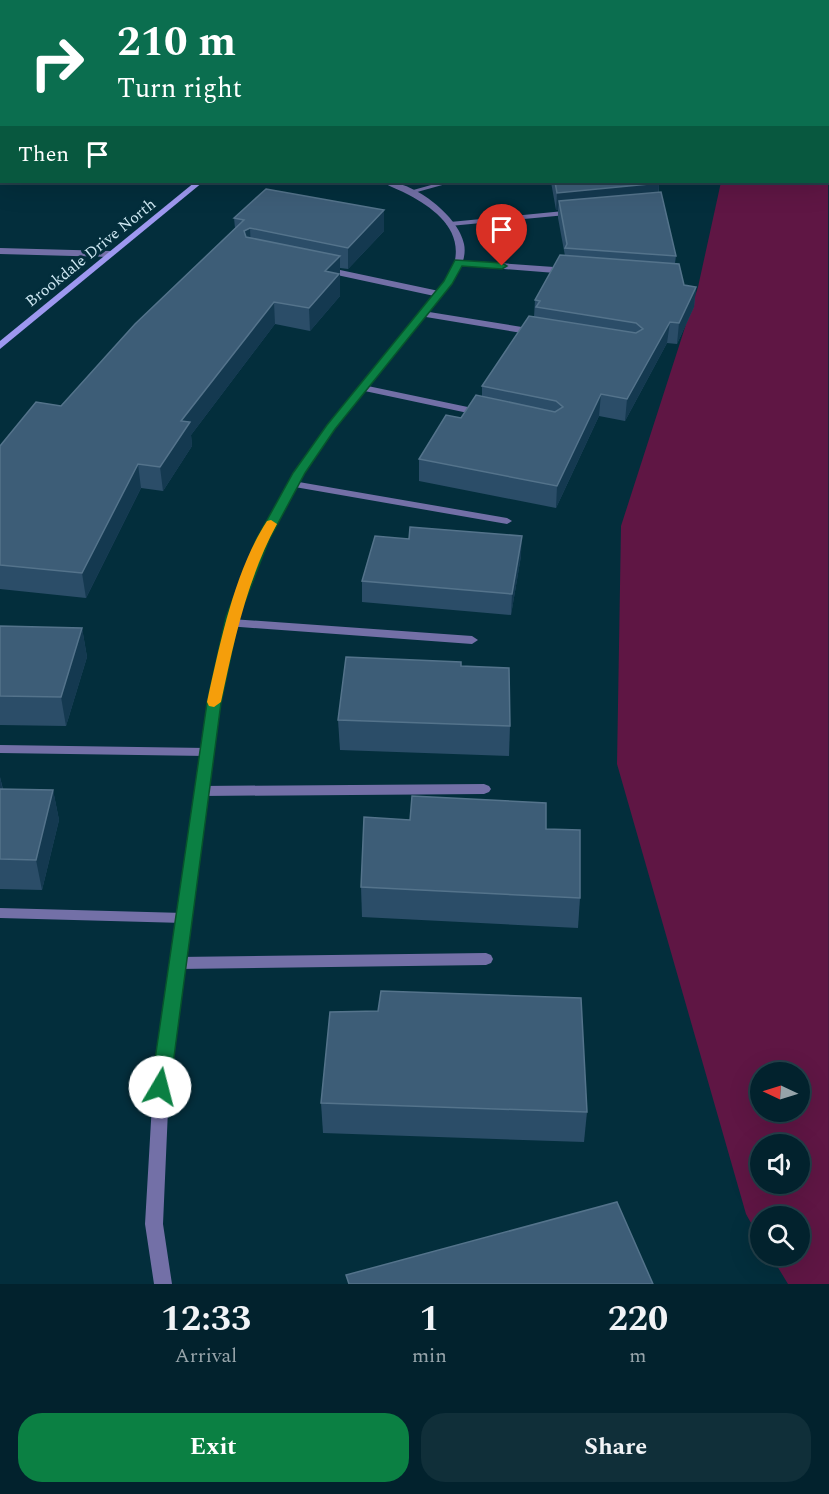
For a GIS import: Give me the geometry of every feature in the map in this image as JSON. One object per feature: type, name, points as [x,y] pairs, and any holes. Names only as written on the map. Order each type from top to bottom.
[{"type":"street","name":"Brookdale Drive North","points":[[0,346],[198,183]]},
{"type":"street","points":[[163,1284],[154,1224],[160,1087],[214,703],[231,623],[262,540],[292,484],[331,427],[440,294],[458,262],[458,237],[445,216],[422,198],[389,183]]},
{"type":"street","points":[[410,192],[445,183]]},
{"type":"street","points":[[450,224],[586,211]]},
{"type":"street","points":[[0,251],[110,254]]},
{"type":"street","points":[[458,262],[584,272]]},
{"type":"street","points":[[318,268],[440,294]]},
{"type":"street","points":[[423,314],[540,333]]},
{"type":"street","points":[[363,388],[498,416]]},
{"type":"street","points":[[292,484],[507,521]]},
{"type":"street","points":[[231,623],[472,640]]},
{"type":"street","points":[[0,749],[207,752]]},
{"type":"street","points":[[201,791],[484,789]]},
{"type":"street","points":[[0,913],[184,918]]},
{"type":"street","points":[[178,963],[486,959]]},
{"type":"shaded area","points":[[721,183],[828,183],[829,1284],[788,1284],[777,1266],[810,1266],[810,1206],[750,1206],[750,1221],[746,1214],[617,764],[621,526],[698,287]]},
{"type":"building","points":[[555,183],[659,183],[557,193]]},
{"type":"building","points":[[266,189],[384,210],[348,248],[250,228],[244,231],[246,237],[340,256],[325,271],[339,274],[309,308],[274,302],[181,421],[190,422],[160,467],[138,464],[82,573],[0,565],[0,446],[36,402],[61,406],[135,324],[244,220],[234,218]]},
{"type":"building","points":[[661,192],[676,256],[565,248],[567,244],[559,201]]},
{"type":"building","points":[[560,255],[679,264],[684,285],[696,287],[679,323],[670,322],[627,399],[601,394],[557,486],[419,459],[446,415],[461,418],[476,395],[555,412],[563,407],[556,401],[482,386],[529,316],[636,333],[643,329],[636,323],[536,307],[540,301],[535,300]]},
{"type":"building","points":[[410,527],[522,536],[512,594],[362,581],[375,536],[409,539]]},
{"type":"building","points":[[0,626],[82,628],[61,697],[0,696]]},
{"type":"building","points":[[346,657],[461,662],[461,666],[509,668],[510,726],[338,720]]},
{"type":"building","points":[[0,789],[53,790],[36,860],[0,859]]},
{"type":"building","points":[[412,796],[546,803],[546,829],[580,830],[580,898],[361,887],[364,817],[410,820]]},
{"type":"building","points":[[381,991],[581,998],[587,1112],[321,1103],[330,1012],[378,1011]]},
{"type":"building","points":[[617,1202],[653,1284],[349,1284],[346,1275]]},
{"type":"slow traffic","points":[[214,702],[233,617],[262,540],[271,524]]},
{"type":"route","points":[[160,1087],[214,703],[233,617],[262,540],[299,473],[331,427],[448,282],[458,262],[502,266]]}]
